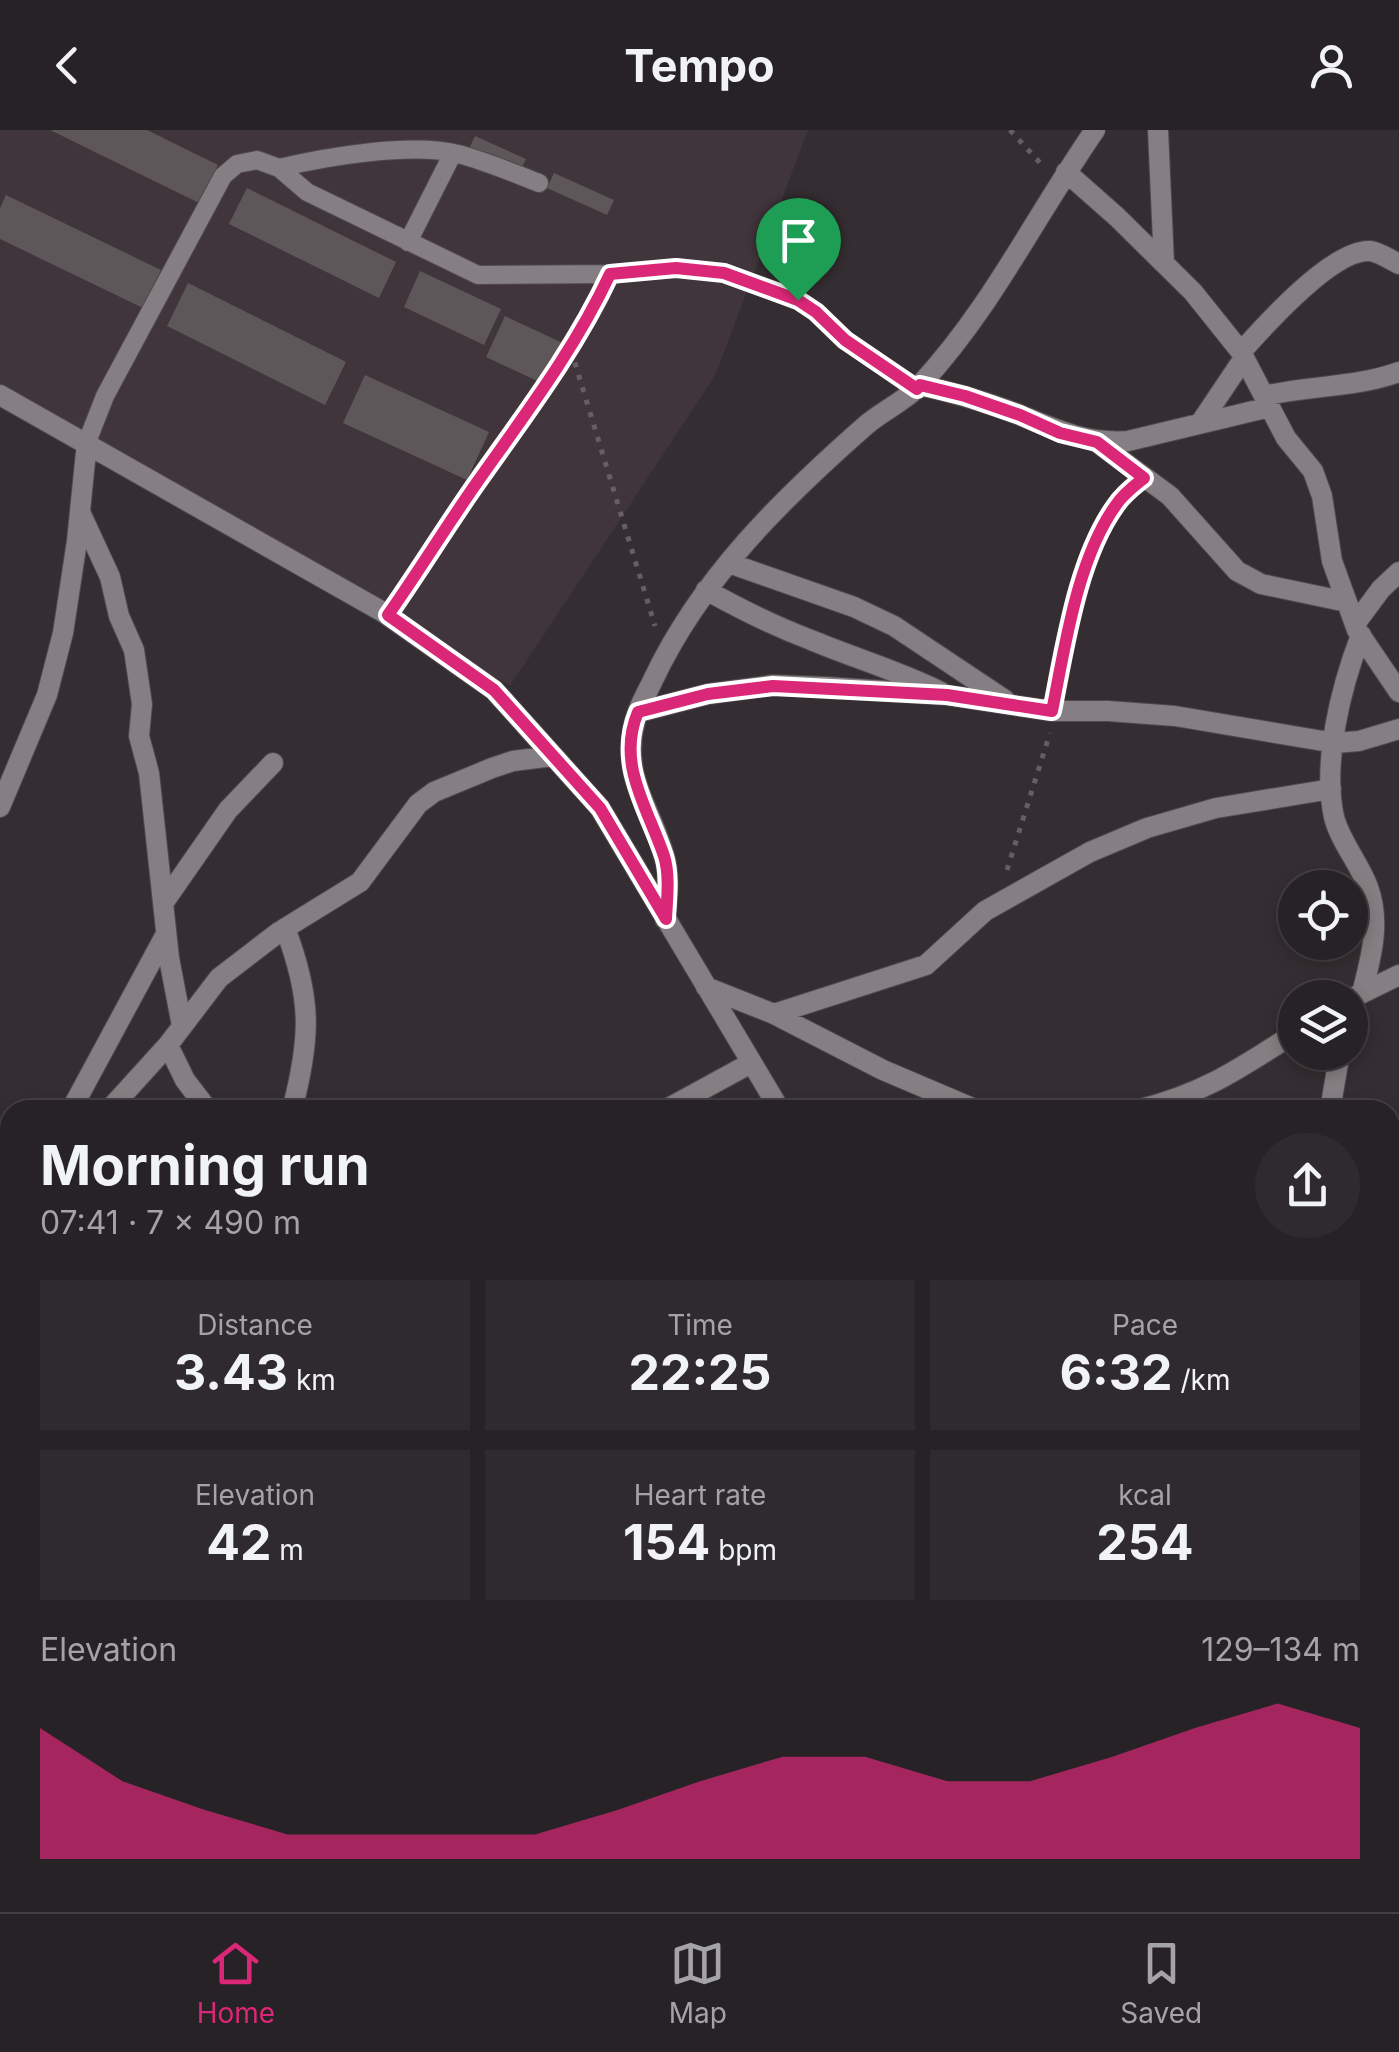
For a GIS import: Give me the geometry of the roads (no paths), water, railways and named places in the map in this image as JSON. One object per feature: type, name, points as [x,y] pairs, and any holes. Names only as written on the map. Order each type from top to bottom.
[{"type":"street","points":[[666,919],[665,859],[630,766],[638,712],[664,658],[706,590],[774,510],[870,422],[919,387],[970,326],[1062,176],[1096,130]]},
{"type":"street","points":[[1158,130],[1164,264]]},
{"type":"street","points":[[1062,176],[1193,292],[1242,355],[1286,438],[1313,472],[1322,496],[1332,561],[1358,629],[1399,692]]},
{"type":"street","points":[[1201,422],[1264,327],[1342,258],[1370,251],[1399,264]]},
{"type":"street","points":[[919,387],[965,396],[1060,433],[1097,442],[1128,442],[1267,401],[1296,388],[1365,384],[1399,372]]},
{"type":"street","points":[[0,395],[388,615],[494,690],[600,808],[774,1100]]},
{"type":"street","points":[[0,806],[48,695],[62,633],[86,442]]},
{"type":"street","points":[[1097,442],[1170,496],[1237,571],[1262,584],[1348,602]]},
{"type":"street","points":[[80,512],[110,578],[134,650],[142,704],[139,736],[150,773],[166,932],[182,1026]]},
{"type":"street","points":[[729,563],[854,606],[894,626],[1010,704]]},
{"type":"street","points":[[1360,980],[1375,926],[1368,888],[1335,821],[1331,788],[1335,743],[1342,692],[1358,629],[1381,588],[1399,572]]},
{"type":"street","points":[[706,590],[752,615],[898,670],[947,695]]},
{"type":"street","points":[[638,712],[708,694],[773,686],[947,695],[1054,711],[1176,716],[1335,743],[1360,741],[1399,729]]},
{"type":"street","points":[[118,1100],[219,978],[285,928],[360,882],[418,804],[434,792],[514,760],[553,756]]},
{"type":"street","points":[[164,902],[228,810],[273,763]]},
{"type":"street","points":[[774,1014],[926,965],[985,911],[1090,852],[1148,828],[1216,808],[1331,788]]},
{"type":"street","points":[[285,928],[301,971],[308,1008],[305,1048],[294,1100]]},
{"type":"street","points":[[75,1100],[166,932]]},
{"type":"street","points":[[1368,990],[1399,974]]},
{"type":"street","points":[[706,986],[774,1014],[883,1070],[954,1100]]},
{"type":"street","points":[[168,1044],[185,1080],[200,1100]]},
{"type":"street","points":[[1179,1100],[1218,1083],[1278,1044]]},
{"type":"street","points":[[683,1100],[751,1063]]},
{"type":"street","points":[[1332,1100],[1337,1070]]},
{"type":"lane","points":[[278,168],[319,158],[438,150],[539,183]]},
{"type":"lane","points":[[408,242],[453,153]]},
{"type":"lane","points":[[86,442],[105,396],[223,176],[237,164],[257,160],[278,168],[307,192],[478,275],[610,274],[676,268],[724,273],[768,287],[816,312],[845,340],[919,387]]}]
